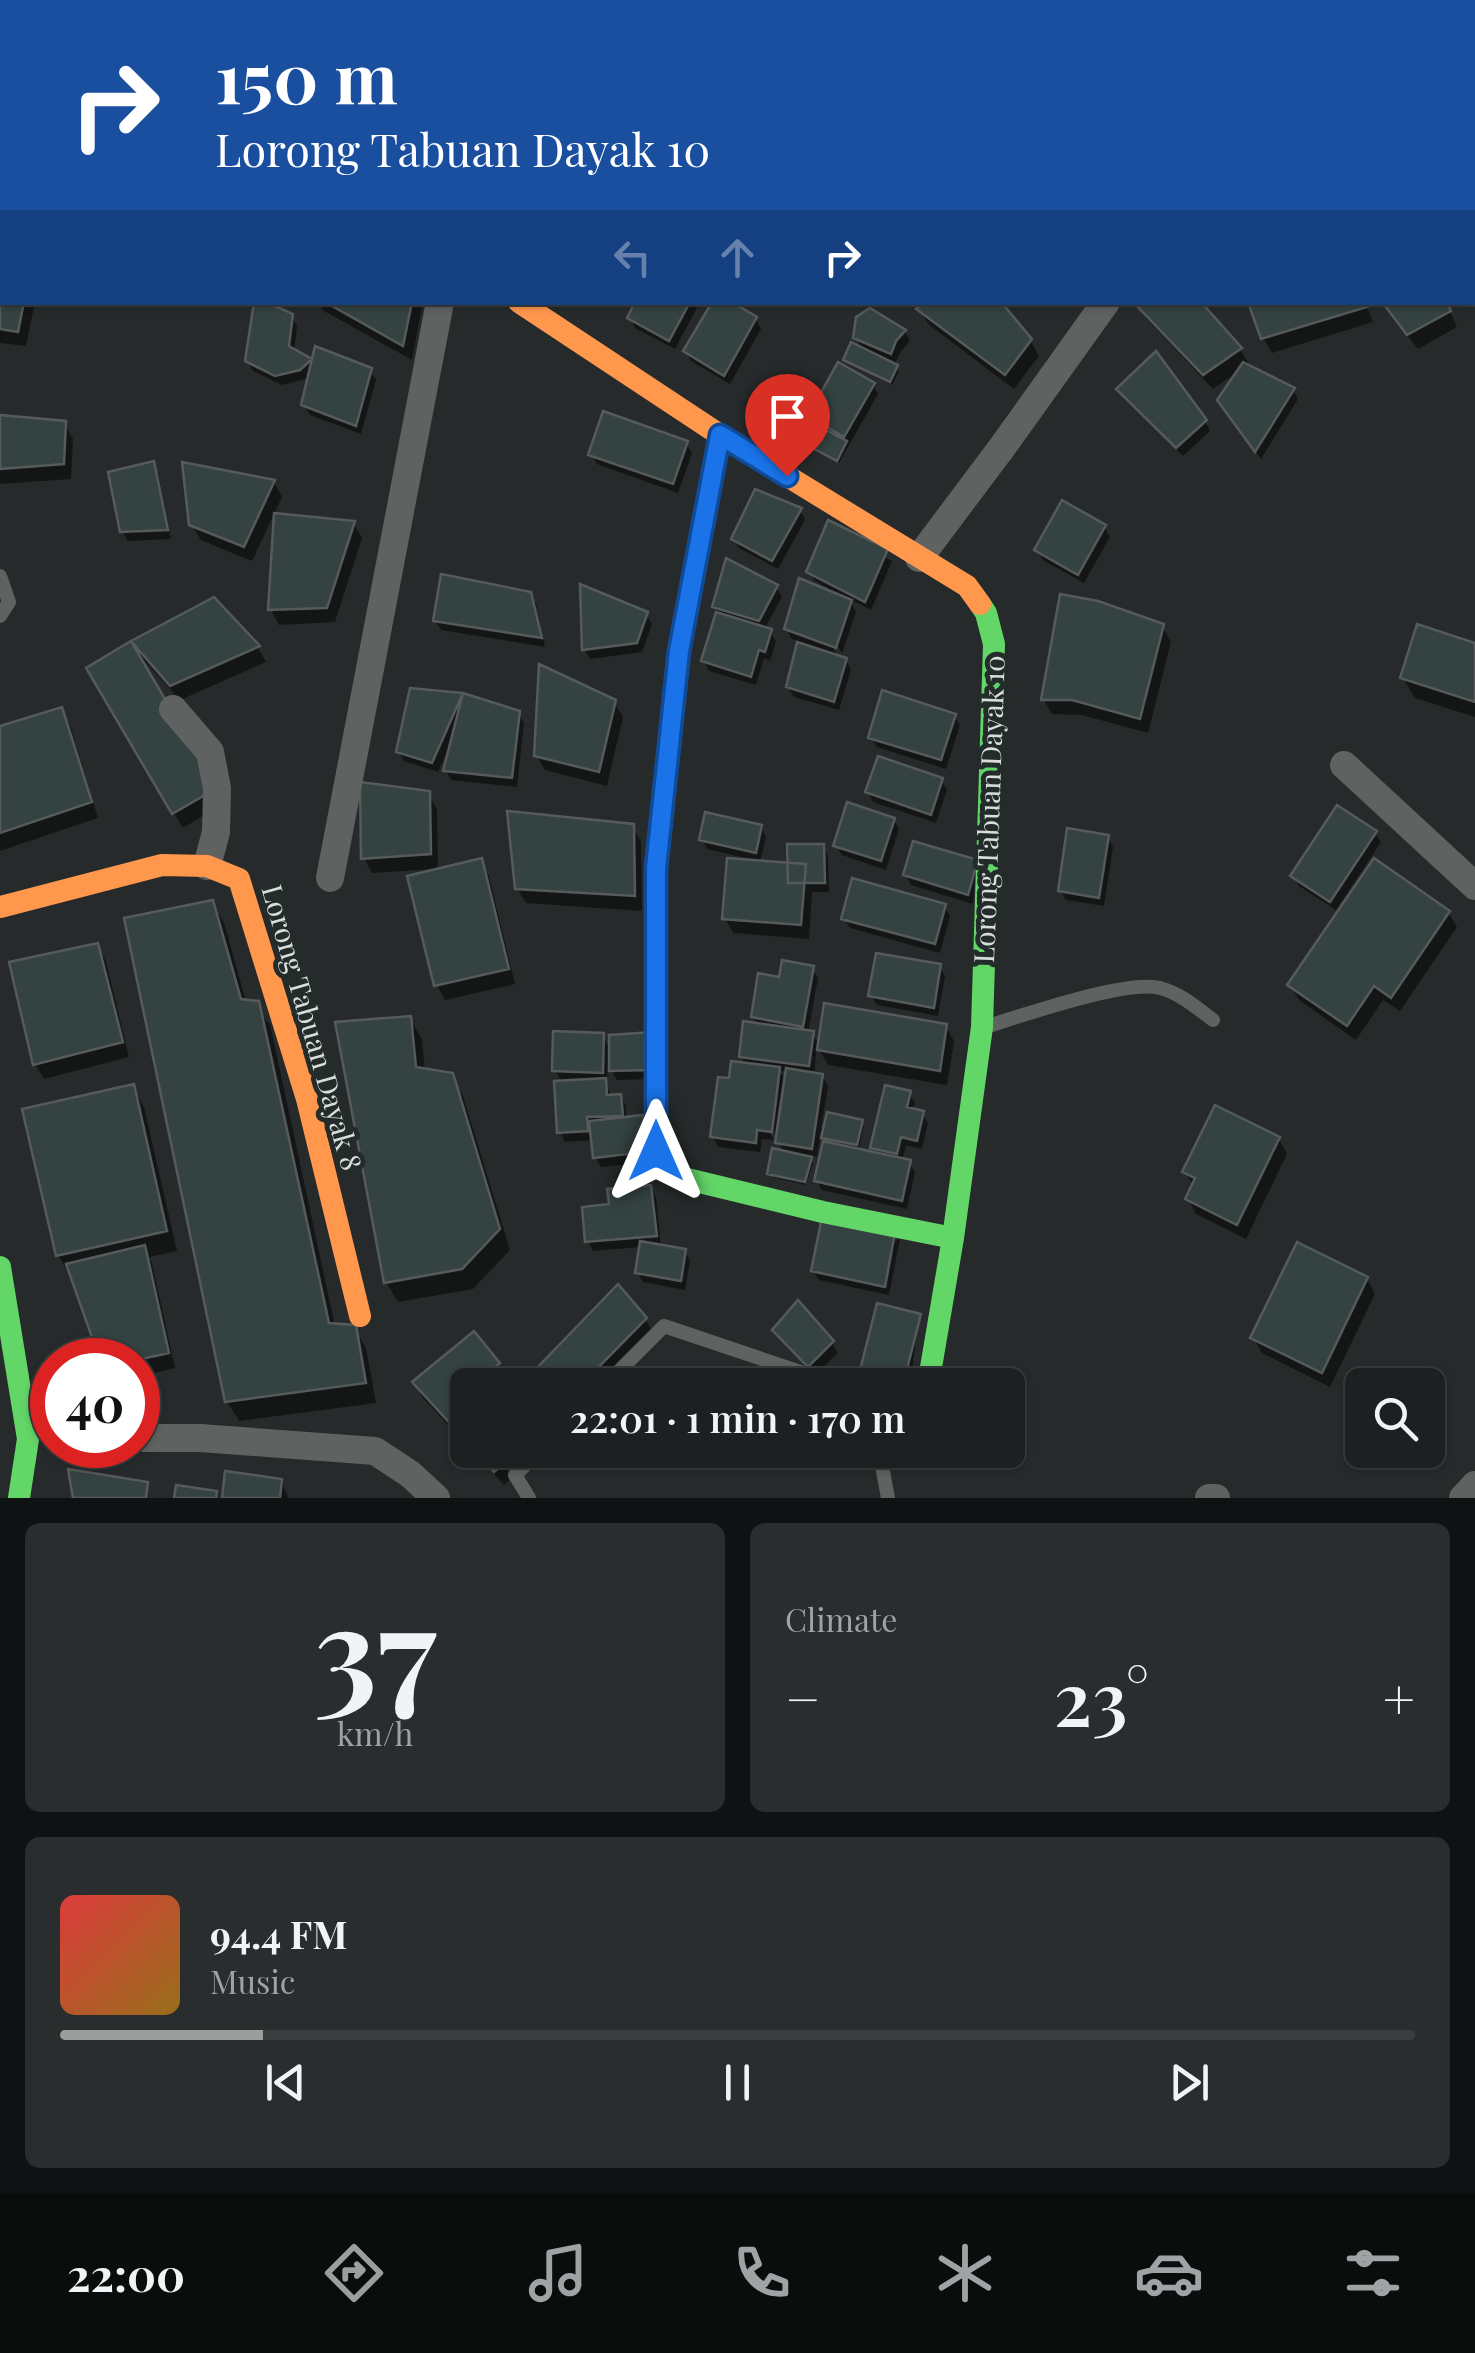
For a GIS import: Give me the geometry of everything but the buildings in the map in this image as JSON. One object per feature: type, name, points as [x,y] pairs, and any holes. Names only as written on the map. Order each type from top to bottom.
[{"type":"street","points":[[330,878],[439,305]]},
{"type":"street","name":"Lorong Tabuan Dayak 10","points":[[524,305],[720,435],[967,586],[986,613],[994,644],[982,1028],[931,1368]]},
{"type":"street","points":[[919,558],[1104,305]]},
{"type":"street","points":[[720,435],[679,651],[656,868],[656,1151],[661,1166],[683,1178],[953,1238]]},
{"type":"street","points":[[0,907],[162,865],[206,866],[216,832],[217,788],[210,752],[174,709]]},
{"type":"street","points":[[1344,765],[1475,886]]},
{"type":"street","name":"Lorong Tabuan Dayak 8","points":[[206,866],[239,880],[308,1099],[360,1316]]},
{"type":"street","points":[[0,1267],[30,1396]]},
{"type":"street","points":[[160,1438],[374,1451],[410,1474],[436,1498]]},
{"type":"street","points":[[19,1498],[30,1467]]},
{"type":"street","points":[[1464,1498],[1475,1485]]},
{"type":"lane","points":[[0,576],[9,602],[0,616]]},
{"type":"lane","points":[[982,1028],[1123,988],[1158,987],[1184,998],[1213,1020]]},
{"type":"lane","points":[[622,1368],[664,1326],[789,1368]]},
{"type":"lane","points":[[523,1468],[515,1476],[529,1498]]},
{"type":"lane","points":[[882,1468],[888,1498]]},
{"type":"traffic: fast","points":[[720,435],[679,651],[657,868],[656,1151],[661,1166],[683,1178],[953,1238]]},
{"type":"traffic: fast","points":[[931,1368],[982,1027],[994,644],[980,604]]},
{"type":"traffic: fast","points":[[0,1267],[28,1439],[19,1498]]},
{"type":"traffic: slow","points":[[524,305],[720,435],[967,586],[980,604]]},
{"type":"traffic: slow","points":[[0,907],[162,865],[207,866],[239,879],[307,1099],[360,1316]]},
{"type":"route","points":[[656,1151],[656,868],[679,651],[720,435],[787,476]]}]
